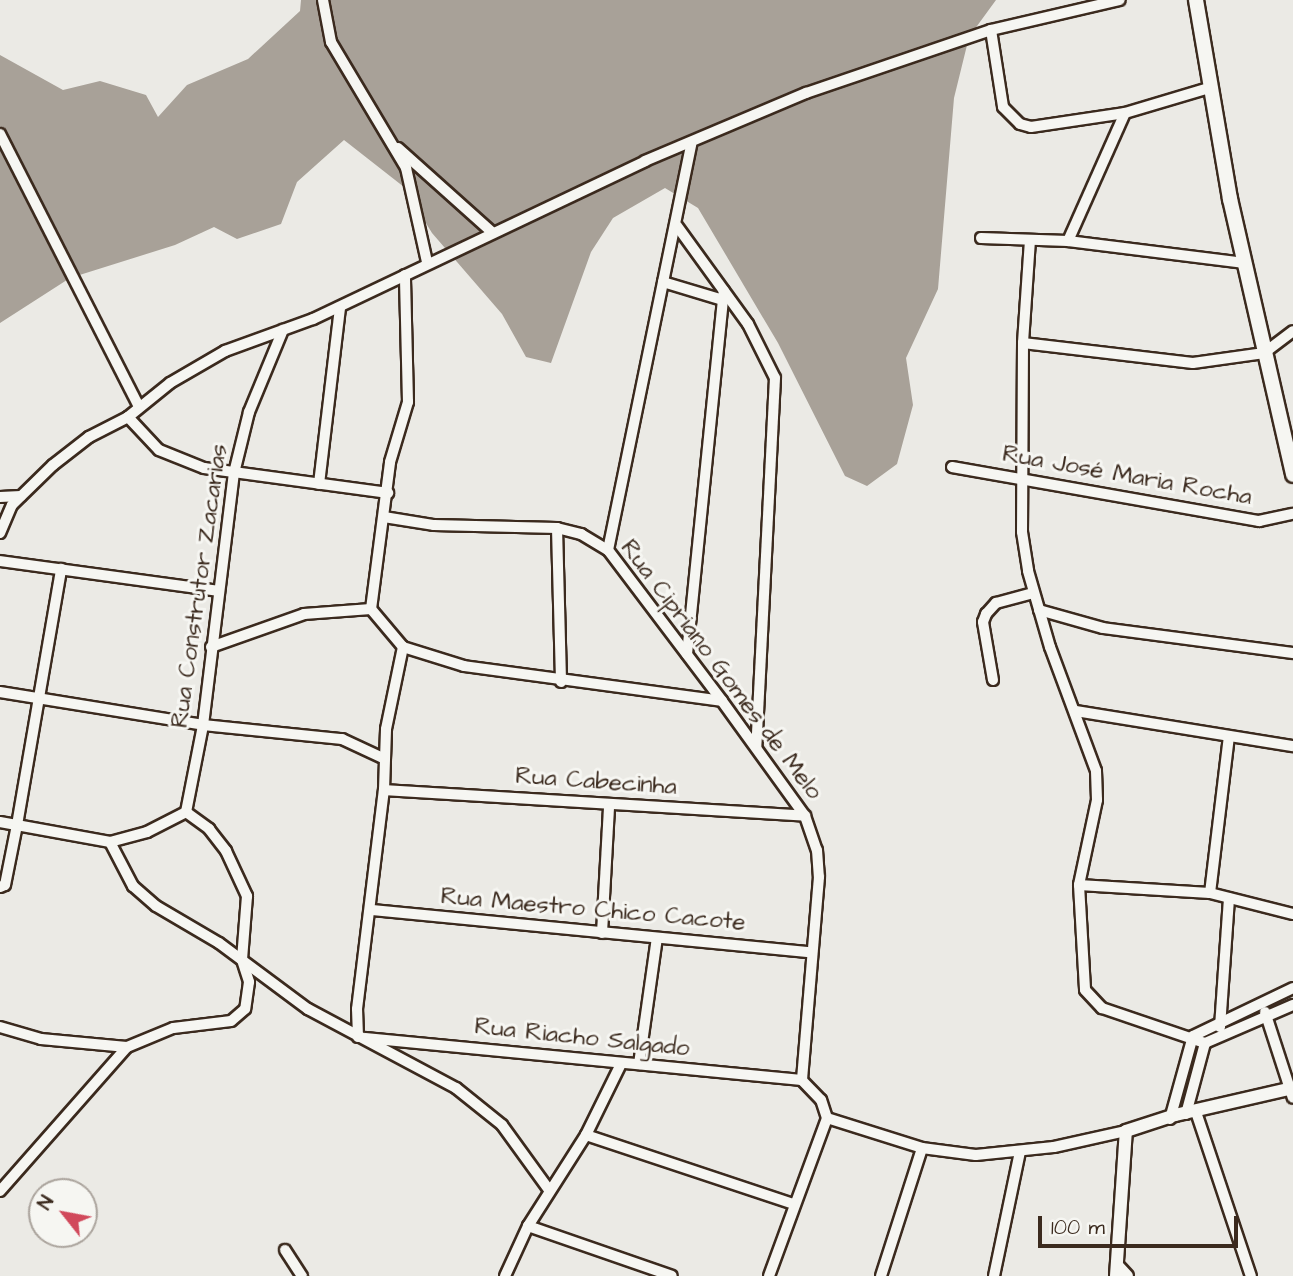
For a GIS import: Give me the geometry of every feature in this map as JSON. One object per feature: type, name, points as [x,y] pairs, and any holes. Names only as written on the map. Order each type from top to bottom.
[{"type":"main road","points":[[1196,0],[1209,88],[1264,353],[1293,475]]},
{"type":"street","points":[[319,0],[331,42],[394,145],[419,211],[427,262]]},
{"type":"street","points":[[0,533],[21,496],[89,437],[128,417],[198,364],[340,307],[427,262],[806,93],[991,30],[1120,0]]},
{"type":"street","points":[[991,30],[1003,107],[1020,124],[1031,127],[1125,113],[1209,88]]},
{"type":"street","points":[[1069,240],[1125,113]]},
{"type":"street","points":[[0,134],[139,407]]},
{"type":"street","points":[[608,550],[677,226],[691,144]]},
{"type":"street","points":[[394,145],[493,233]]},
{"type":"street","points":[[677,226],[768,357],[775,378],[756,747]]},
{"type":"street","points":[[981,238],[1069,240],[1245,263]]},
{"type":"street","points":[[1030,240],[1023,343],[1022,533],[1039,610],[1097,771],[1097,800],[1079,885],[1079,939],[1085,990],[1091,1001],[1193,1036],[1205,1043]]},
{"type":"street","points":[[405,275],[408,402],[392,453],[371,609],[403,647],[464,666],[561,682],[722,701]]},
{"type":"street","points":[[663,282],[723,295]]},
{"type":"street","points":[[687,654],[723,295]]},
{"type":"street","points":[[319,484],[340,307]]},
{"type":"street","name":"Rua Construtor Zacarias","points":[[186,811],[203,725],[234,472],[249,412],[283,330]]},
{"type":"street","points":[[1023,343],[1193,363],[1264,353],[1293,331]]},
{"type":"street","points":[[128,417],[159,450],[186,462],[234,472],[388,493]]},
{"type":"street","name":"Rua José Maria Rocha","points":[[952,467],[1021,477],[1259,521],[1293,514]]},
{"type":"street","points":[[0,496],[21,496]]},
{"type":"street","name":"Rua Cipriano Gomes de Melo","points":[[384,517],[433,525],[556,528],[581,534],[608,550],[722,701],[805,816],[817,850],[819,877],[810,952],[802,1080]]},
{"type":"street","points":[[556,528],[561,682]]},
{"type":"street","points":[[0,561],[218,590]]},
{"type":"street","points":[[2,886],[18,825],[61,569]]},
{"type":"street","points":[[993,680],[983,622],[986,614],[996,603],[1034,593]]},
{"type":"street","points":[[211,647],[304,614],[371,609]]},
{"type":"street","points":[[1039,610],[1102,628],[1293,653]]},
{"type":"street","points":[[358,1037],[357,1009],[372,910],[384,790],[383,758],[403,647]]},
{"type":"street","points":[[0,692],[203,725],[342,739],[383,758]]},
{"type":"street","points":[[1076,711],[1293,746]]},
{"type":"street","points":[[1210,893],[1230,736]]},
{"type":"street","name":"Rua Cabecinha","points":[[384,790],[609,806],[805,816]]},
{"type":"street","points":[[602,933],[609,806]]},
{"type":"street","points":[[0,822],[110,842],[147,832],[186,811],[209,829],[226,851],[247,896],[242,960],[248,982],[245,1009],[231,1021],[173,1028],[127,1047],[0,1191]]},
{"type":"street","points":[[110,842],[133,886],[156,906],[242,960],[272,986],[358,1037],[456,1088],[502,1125],[549,1190]]},
{"type":"street","points":[[1079,885],[1210,893],[1293,914]]},
{"type":"street","points":[[1221,1034],[1219,1021],[1229,898]]},
{"type":"street","name":"Rua Maestro Chico Cacote","points":[[372,910],[810,952]]},
{"type":"street","points":[[639,1064],[657,938]]},
{"type":"street","points":[[1170,1119],[1193,1036],[1219,1021],[1293,988]]},
{"type":"street","points":[[827,1118],[922,1148],[976,1155],[1020,1152],[1126,1131],[1191,1113],[1292,1091],[1262,1002]]},
{"type":"street","points":[[1251,1276],[1191,1113],[1205,1043],[1293,1004]]},
{"type":"street","points":[[0,1027],[41,1039],[127,1047]]},
{"type":"street","name":"Rua Riacho Salgado","points":[[358,1037],[802,1080]]},
{"type":"street","points":[[505,1276],[528,1226],[586,1135],[621,1064]]},
{"type":"street","points":[[769,1276],[827,1118],[821,1100],[802,1080]]},
{"type":"street","points":[[1126,1131],[1117,1270],[1128,1276]]},
{"type":"street","points":[[586,1135],[794,1203]]},
{"type":"street","points":[[881,1276],[922,1148]]},
{"type":"street","points":[[994,1276],[1020,1152]]},
{"type":"street","points":[[528,1226],[672,1276]]},
{"type":"street","points":[[285,1250],[302,1276]]},
{"type":"shaded area","points":[[301,0],[996,0],[969,37],[954,98],[938,289],[906,358],[913,405],[897,464],[867,486],[845,476],[778,343],[698,208],[665,188],[613,218],[591,252],[551,363],[526,357],[502,314],[432,233],[404,187],[344,140],[297,182],[281,224],[237,239],[214,227],[175,245],[70,278],[0,323],[0,55],[63,90],[100,81],[146,95],[158,117],[187,85],[248,59],[300,11]]}]
